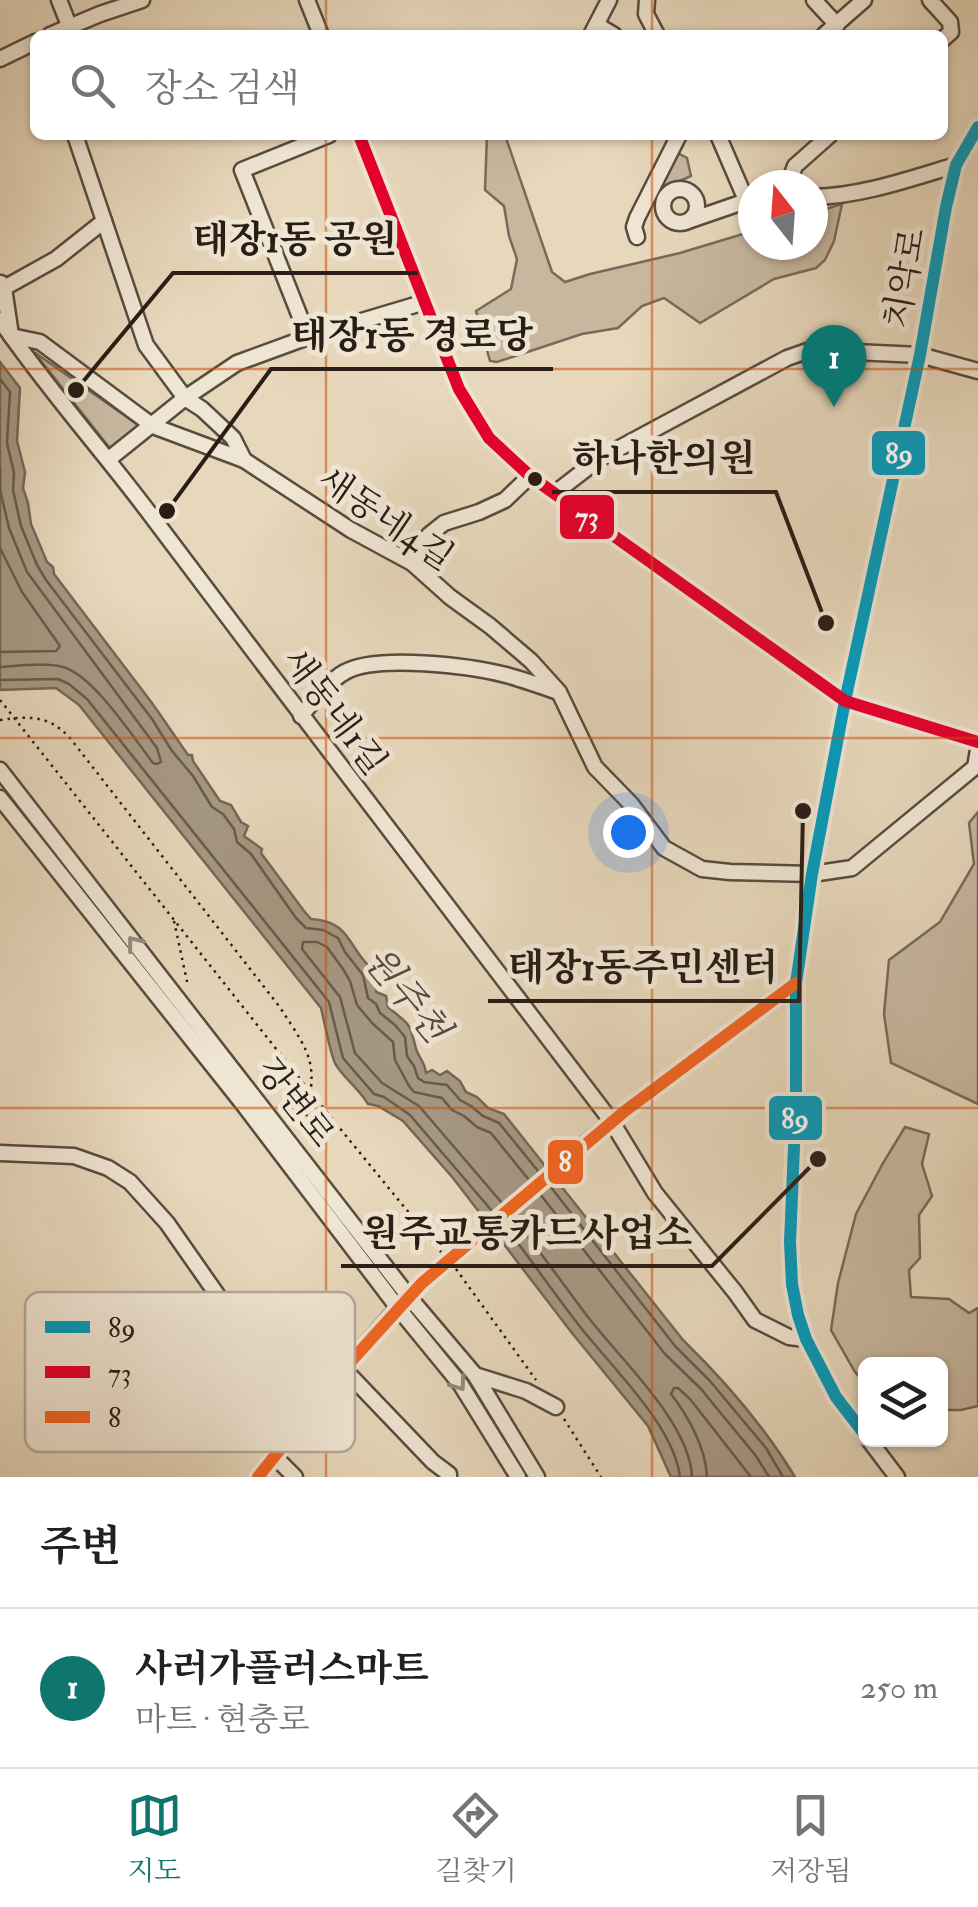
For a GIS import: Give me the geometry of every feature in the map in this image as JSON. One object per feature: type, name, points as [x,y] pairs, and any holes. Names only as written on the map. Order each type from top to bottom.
[{"type":"street","points":[[59,0],[70,28]]},
{"type":"street","points":[[64,30],[142,0]]},
{"type":"street","points":[[307,0],[319,30]]},
{"type":"street","points":[[594,30],[610,0]]},
{"type":"street","points":[[646,0],[646,14],[654,30]]},
{"type":"street","points":[[814,0],[837,25]]},
{"type":"street","points":[[830,30],[864,0]]},
{"type":"street","points":[[930,0],[950,22],[948,35]]},
{"type":"street","points":[[0,58],[30,44]]},
{"type":"street","name":"치악로","points":[[858,1426],[836,1398],[806,1339],[791,1270],[796,983],[845,702],[920,355],[946,207],[956,165],[978,126]]},
{"type":"street","name":"새동네4길","points":[[78,140],[146,345],[186,398],[233,438],[244,460],[350,530],[412,563],[532,662],[559,692],[595,766],[631,804],[664,848],[702,869],[730,872],[812,874],[852,868],[975,767],[978,750]]},
{"type":"street","points":[[308,337],[242,170],[316,140]]},
{"type":"street","points":[[362,140],[458,390],[489,438],[530,476],[845,702],[978,742]]},
{"type":"street","points":[[637,237],[637,218],[677,140]]},
{"type":"street","points":[[720,140],[738,176]]},
{"type":"street","points":[[794,170],[824,140]]},
{"type":"street","points":[[828,196],[882,187],[956,165]]},
{"type":"street","points":[[690,220],[738,203]]},
{"type":"street","points":[[2,284],[56,259],[104,221]]},
{"type":"street","name":"새동네1길","points":[[2,284],[11,336],[109,458],[612,1122],[655,1193],[755,1320],[789,1336],[806,1339]]},
{"type":"street","points":[[109,458],[237,363],[426,302]]},
{"type":"street","points":[[0,320],[11,336],[40,342],[153,426],[244,460]]},
{"type":"street","points":[[555,493],[599,459],[787,358],[810,350],[920,355],[978,372]]},
{"type":"street","points":[[412,563],[429,534],[444,523],[505,500],[530,476]]},
{"type":"street","points":[[301,716],[345,672],[370,665],[458,667],[505,675],[559,692]]},
{"type":"street","name":"강변로","points":[[0,770],[403,1302],[518,1477]]},
{"type":"street","name":"강변로","points":[[0,798],[403,1302],[475,1375],[537,1477]]},
{"type":"street","points":[[355,1357],[422,1283],[586,1143],[796,983]]},
{"type":"street","points":[[0,1153],[74,1156],[108,1168],[130,1182],[167,1223],[215,1292]]},
{"type":"street","points":[[475,1375],[526,1391],[556,1407]]},
{"type":"street","points":[[355,1381],[449,1477]]},
{"type":"street","name":"치악로","points":[[874,1447],[897,1477]]},
{"type":"street","points":[[258,1477],[277,1452]]},
{"type":"street","points":[[274,1456],[296,1477]]},
{"type":"path","points":[[0,700],[443,1254]]},
{"type":"path","points":[[0,720],[30,718],[58,724],[278,1006],[308,1051],[314,1077],[304,1126]]},
{"type":"path","points":[[174,920],[188,986]]},
{"type":"path","points":[[455,1269],[556,1407],[601,1477]]},
{"type":"shaded area","points":[[487,140],[507,140],[552,272],[565,282],[738,236],[738,260],[825,260],[816,268],[774,279],[700,323],[664,298],[642,306],[618,328],[582,334],[490,361],[476,311],[511,289],[517,259],[504,206],[485,190]]},
{"type":"shaded area","points":[[676,152],[687,158],[691,176],[665,191],[659,189]]},
{"type":"shaded area","points":[[842,204],[828,254],[828,208]]},
{"type":"shaded area","points":[[34,352],[141,427],[112,451]]},
{"type":"shaded area","points":[[978,812],[978,1104],[891,1063],[884,1014],[889,960],[940,922],[974,864],[969,823]]},
{"type":"shaded area","points":[[905,1127],[929,1134],[922,1164],[932,1196],[919,1215],[920,1258],[909,1270],[911,1297],[949,1299],[969,1313],[978,1308],[978,1406],[948,1410],[948,1357],[858,1357],[858,1375],[831,1330],[838,1283],[856,1214]]},
{"type":"water","points":[[0,362],[20,388],[17,441],[25,472],[23,488],[31,524],[54,574],[188,755],[192,755],[220,801],[231,805],[248,826],[244,836],[262,849],[261,853],[304,911],[311,919],[342,931],[374,971],[376,992],[386,996],[388,1007],[408,1024],[426,1073],[432,1070],[440,1075],[447,1071],[466,1092],[504,1114],[683,1340],[744,1405],[795,1477],[671,1477],[648,1426],[453,1178],[403,1121],[368,1104],[336,1065],[321,1008],[79,705],[56,688],[0,690]]},
{"type":"transit line","name":"89","points":[[858,1426],[836,1397],[806,1339],[792,1284],[796,983],[845,701],[920,355],[946,207],[956,165],[978,127]]},
{"type":"transit line","name":"73","points":[[361,140],[459,389],[489,438],[530,476],[845,701],[978,742]]},
{"type":"transit line","name":"8","points":[[355,1357],[422,1283],[625,1111],[796,983]]},
{"type":"transit line","name":"8","points":[[258,1477],[278,1452]]},
{"type":"place","name":"태장1동 공원","points":[[76,390]]},
{"type":"place","name":"사러가플러스마트","points":[[834,407]]},
{"type":"place","name":"태장1동 경로당","points":[[167,511]]},
{"type":"place","name":"하나한의원","points":[[826,623]]},
{"type":"place","name":"태장1동주민센터","points":[[803,811]]},
{"type":"place","name":"원주교통카드사업소","points":[[818,1159]]},
{"type":"water label","name":"원주천","points":[[407,994]]}]
